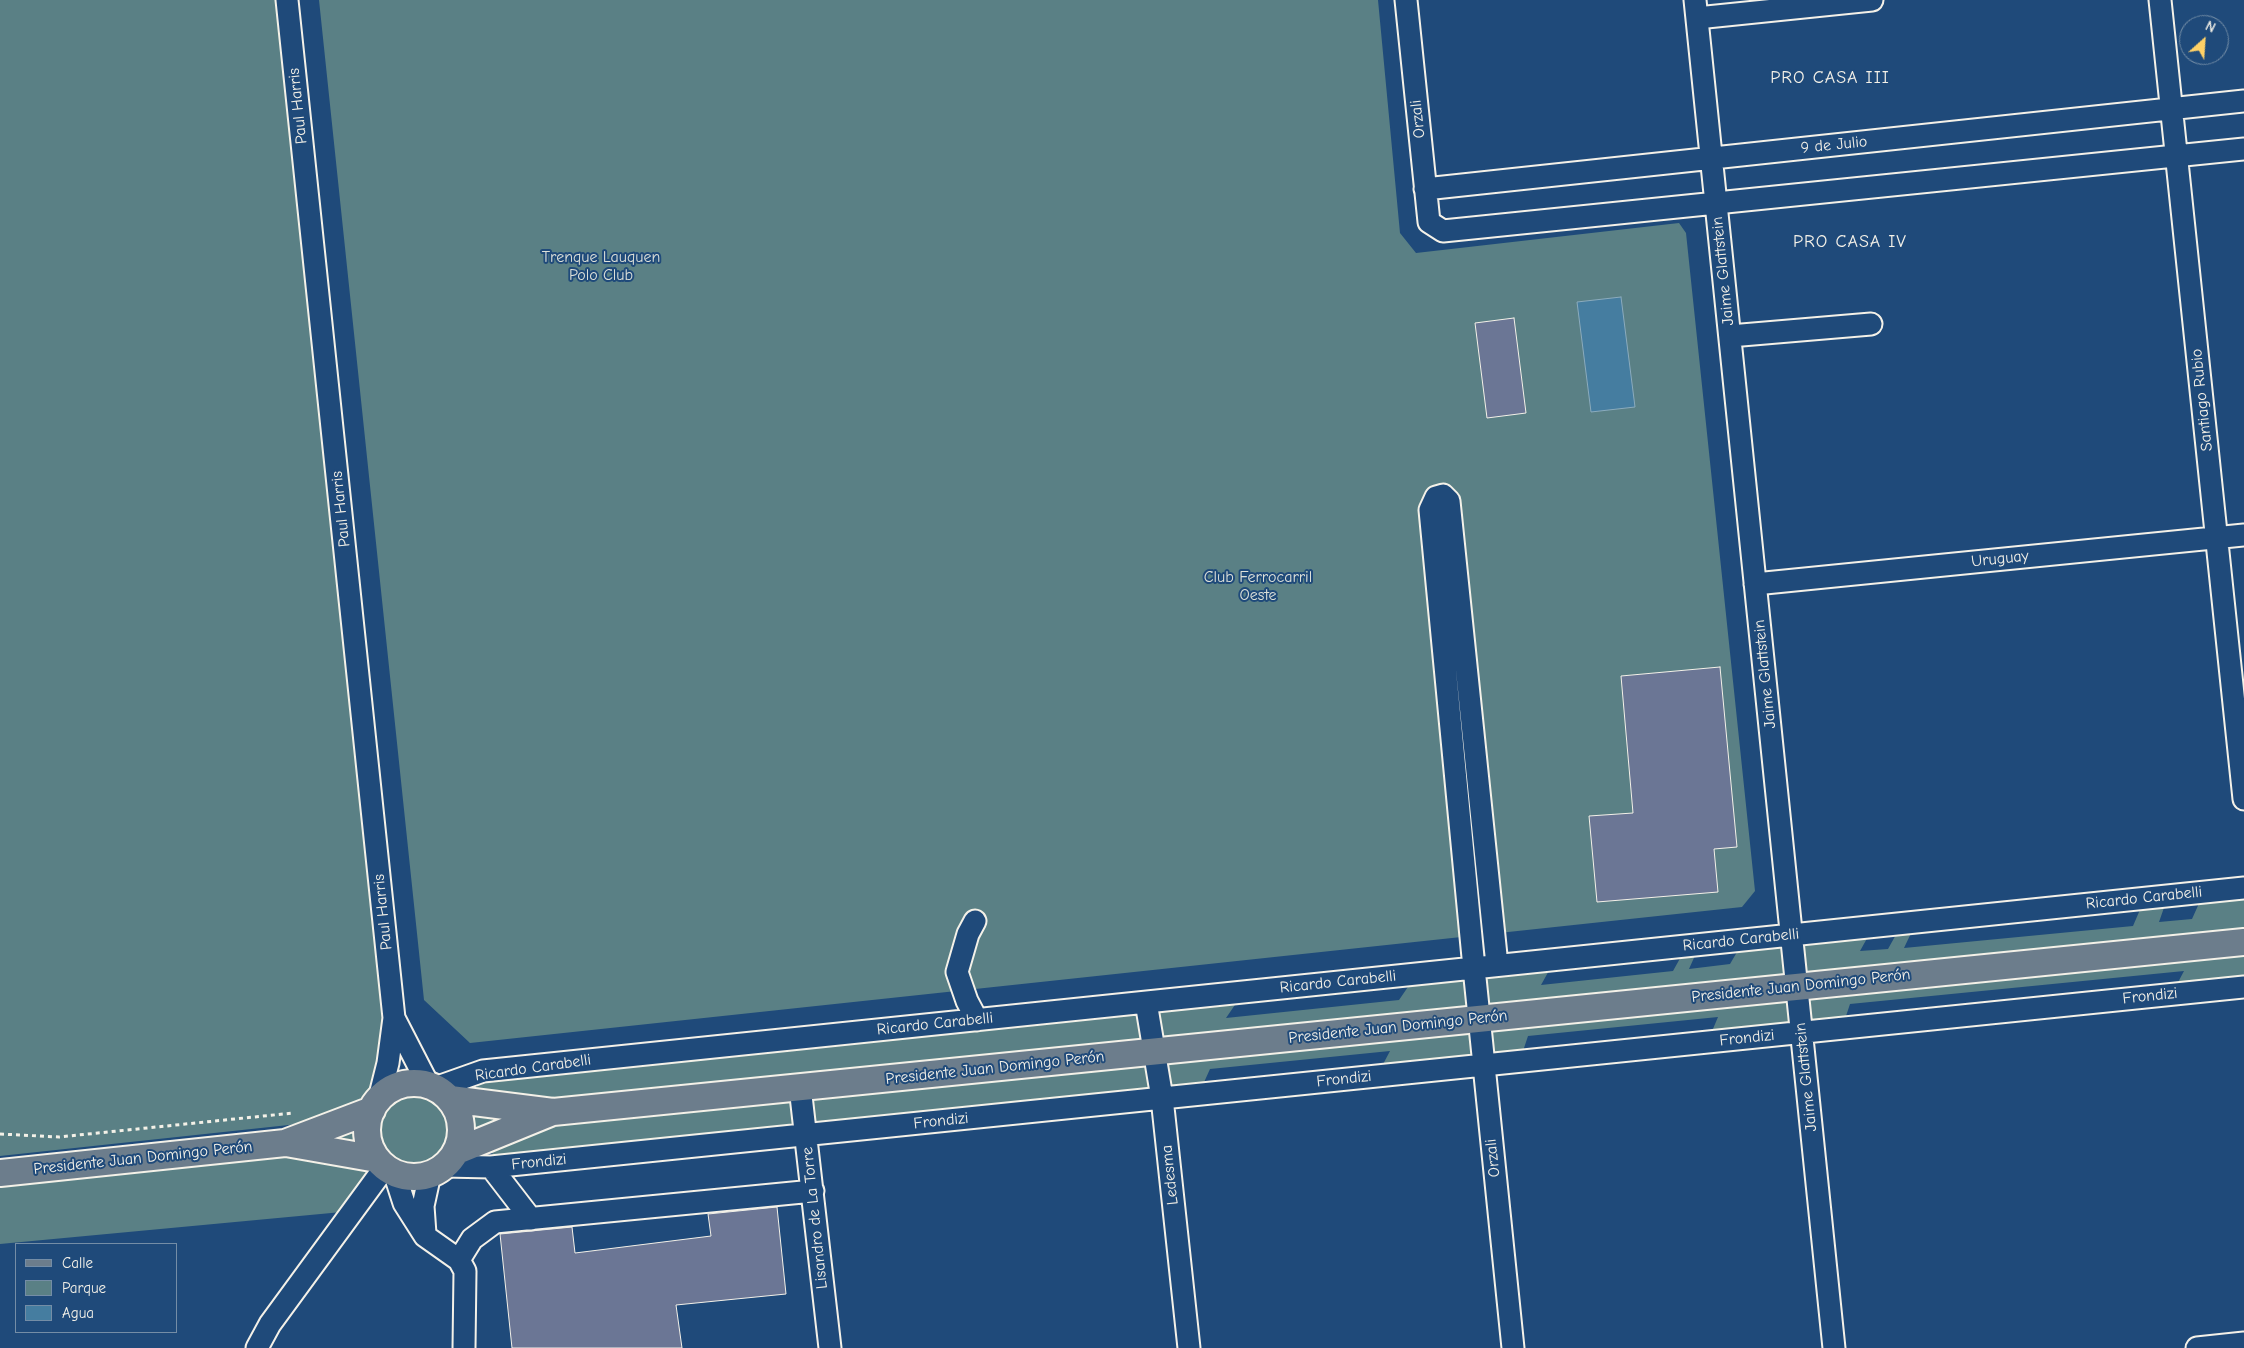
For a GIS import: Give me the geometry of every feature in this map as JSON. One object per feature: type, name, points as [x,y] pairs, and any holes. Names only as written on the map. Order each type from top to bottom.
[{"type":"main road","name":"Presidente Juan Domingo Perón","points":[[438,1091],[553,1112],[2244,942]]},
{"type":"main road","points":[[416,1083],[438,1091],[457,1111],[461,1124],[461,1138],[444,1164],[418,1177],[385,1166],[370,1148],[367,1135],[368,1122],[375,1104],[389,1090],[402,1084],[416,1083]]},
{"type":"main road","name":"Presidente Juan Domingo Perón","points":[[0,1173],[285,1143],[375,1104]]},
{"type":"main road","name":"Presidente Juan Domingo Perón","points":[[444,1164],[553,1112]]},
{"type":"main road","name":"Presidente Juan Domingo Perón","points":[[285,1143],[385,1166]]},
{"type":"street","name":"Paul Harris","points":[[287,0],[394,1018],[388,1063],[375,1104]]},
{"type":"street","name":"Orzali","points":[[1406,0],[1429,222],[1443,231],[1716,203]]},
{"type":"street","points":[[1696,9],[1872,0]]},
{"type":"street","name":"Santiago Rubio","points":[[2160,0],[2244,799]]},
{"type":"street","name":"Jaime Glattstein","points":[[1696,9],[1834,1348]]},
{"type":"street","name":"9 de Julio","points":[[1425,190],[2244,101]]},
{"type":"street","points":[[1716,203],[2244,149]]},
{"type":"street","points":[[1730,336],[1871,324]]},
{"type":"street","name":"Orzali","points":[[1497,966],[1450,501],[1443,495],[1436,497],[1430,510],[1513,1348]]},
{"type":"street","name":"Uruguay","points":[[1755,584],[2244,535]]},
{"type":"street","name":"Ricardo Carabelli","points":[[438,1091],[483,1071],[2244,888]]},
{"type":"street","points":[[975,921],[968,934],[957,972],[967,1001],[977,1020]]},
{"type":"street","name":"Frondizi","points":[[444,1164],[491,1167],[2244,987]]},
{"type":"street","name":"Ledesma","points":[[1146,1002],[1162,1098],[1189,1348]]},
{"type":"street","name":"Paul Harris","points":[[394,1018],[438,1091]]},
{"type":"street","name":"Lisandro de La Torre","points":[[800,1087],[830,1348]]},
{"type":"street","points":[[425,1236],[423,1206],[444,1164]]},
{"type":"street","points":[[257,1348],[270,1324],[385,1166],[425,1236],[459,1260],[466,1271],[464,1348]]},
{"type":"street","points":[[491,1167],[531,1219]]},
{"type":"street","points":[[459,1260],[472,1239],[495,1222],[813,1191]]},
{"type":"street","points":[[2197,1348],[2244,1343]]},
{"type":"path","points":[[0,1134],[59,1137],[295,1113]]},
{"type":"green space","points":[[0,0],[277,0],[388,1023],[374,1088],[366,1101],[298,1124],[0,1156]]},
{"type":"green space","points":[[319,0],[1378,0],[1400,233],[1416,253],[1679,223],[1686,233],[1755,891],[1742,907],[470,1043],[424,1000]]},
{"type":"green space","points":[[2244,894],[2244,931],[554,1102],[476,1092],[478,1078],[1239,999],[1226,1018],[1399,1000],[1412,981],[1551,967],[1541,985],[1673,971],[1683,953],[1697,951],[1689,969],[1730,964],[1740,947],[1870,933],[1860,951],[1888,949],[1898,931],[1913,929],[1904,948],[2133,926],[2142,905],[2166,902],[2159,922],[2192,919],[2201,899]]},
{"type":"green space","points":[[2244,950],[2244,981],[2175,988],[2184,971],[1850,1004],[1844,1022],[1710,1036],[1718,1017],[1528,1036],[1521,1057],[1380,1070],[1390,1051],[1210,1069],[1201,1089],[493,1162],[492,1148],[556,1121]]},
{"type":"green space","points":[[414,1093],[435,1099],[445,1109],[451,1130],[445,1151],[435,1161],[414,1167],[393,1161],[383,1151],[377,1130],[383,1109],[393,1099]]},
{"type":"green space","points":[[469,1112],[514,1118],[471,1135]]},
{"type":"green space","points":[[358,1126],[357,1137],[361,1147],[322,1139]]},
{"type":"green space","points":[[291,1153],[374,1169],[342,1212],[0,1244],[0,1183]]},
{"type":"water","points":[[1621,297],[1635,407],[1591,412],[1577,302]]},
{"type":"building","points":[[1514,318],[1526,413],[1487,418],[1475,323]]},
{"type":"building","points":[[1720,667],[1737,847],[1714,849],[1718,892],[1597,902],[1589,816],[1633,813],[1621,676]]},
{"type":"building","points":[[777,1207],[786,1294],[676,1305],[682,1348],[512,1348],[500,1234],[572,1227],[575,1253],[711,1236],[708,1214]]},
{"type":"district","name":"PRO CASA III","points":[[1830,78]]},
{"type":"district","name":"PRO CASA IV","points":[[1850,242]]},
{"type":"park label","name":"Trenque Lauquen Polo Club","points":[[601,266]]},
{"type":"park label","name":"Club Ferrocarril Oeste","points":[[1258,586]]}]
